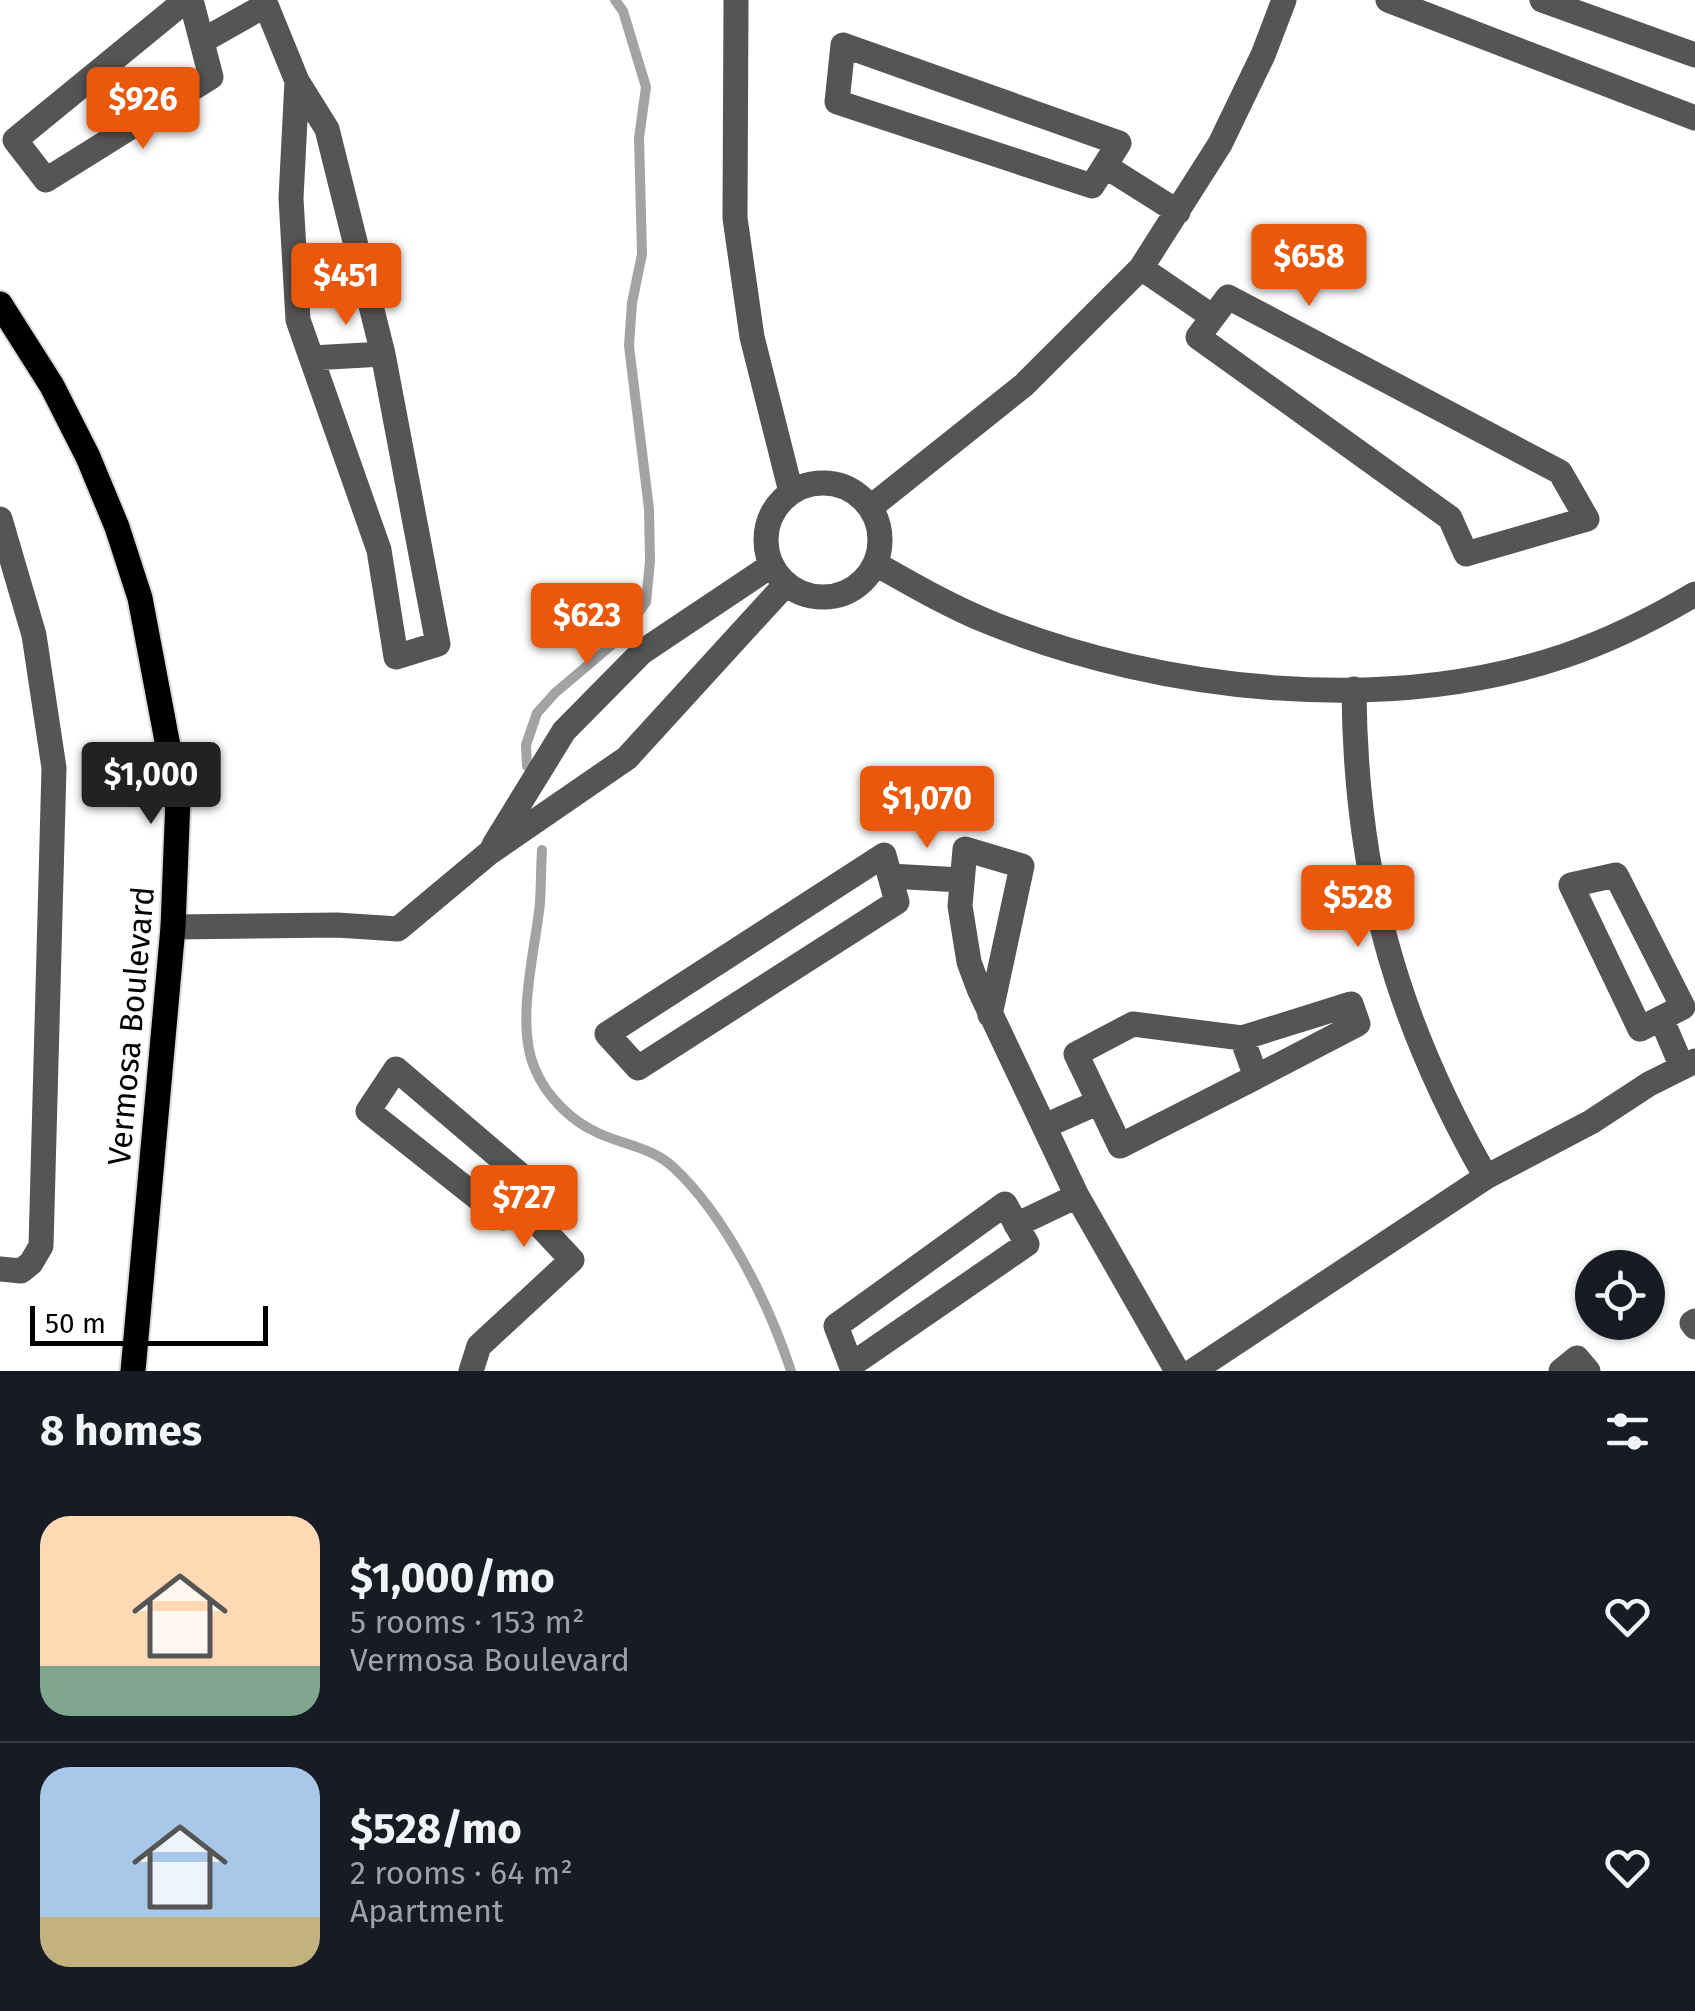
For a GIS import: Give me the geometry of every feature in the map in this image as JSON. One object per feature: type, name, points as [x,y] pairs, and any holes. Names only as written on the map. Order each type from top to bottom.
[{"type":"main road","name":"Vermosa Boulevard","points":[[0,304],[52,386],[117,527],[140,598],[178,800],[174,927],[132,1371]]},
{"type":"street","points":[[188,0],[212,78],[46,180],[15,140],[188,0]]},
{"type":"street","points":[[736,0],[735,218],[752,337],[791,492]]},
{"type":"street","points":[[871,507],[1024,385],[1141,268],[1220,144],[1263,55],[1284,0]]},
{"type":"street","points":[[1388,0],[1695,118]]},
{"type":"street","points":[[1542,0],[1695,55]]},
{"type":"street","points":[[202,41],[265,2],[298,81],[327,130],[383,354],[438,644],[396,657],[378,550],[298,320],[291,198],[298,81]]},
{"type":"street","points":[[842,46],[1119,144],[1105,166],[1092,186],[837,102],[842,46]]},
{"type":"street","points":[[1105,166],[1178,212]]},
{"type":"street","points":[[1141,268],[1212,317]]},
{"type":"street","points":[[1228,297],[1560,472],[1587,520],[1466,554],[1450,518],[1198,336],[1212,317],[1228,297]]},
{"type":"street","points":[[312,358],[383,354]]},
{"type":"street","points":[[808,484],[843,486],[871,507],[879,525],[876,564],[852,590],[818,597],[801,593],[779,575],[766,550],[770,517],[791,492],[808,484]]},
{"type":"street","points":[[0,519],[34,636],[54,768],[41,1246],[21,1272],[0,1269]]},
{"type":"street","points":[[876,564],[988,622],[1108,662],[1231,684],[1354,689],[1460,680],[1562,656],[1611,638],[1695,594]]},
{"type":"street","points":[[488,854],[564,731],[642,652],[779,575]]},
{"type":"street","points":[[174,927],[337,925],[398,929],[488,854],[627,758],[779,575]]},
{"type":"street","points":[[1354,689],[1360,813],[1369,876],[1384,938],[1426,1061],[1486,1177]]},
{"type":"street","points":[[990,1014],[1022,866],[966,849],[960,906],[970,962],[990,1014],[1077,1196],[1177,1371]]},
{"type":"street","points":[[884,854],[890,876],[898,902],[638,1068],[607,1034],[884,854]]},
{"type":"street","points":[[1616,874],[1683,1008],[1661,1018],[1640,1029],[1571,884],[1616,874]]},
{"type":"street","points":[[890,876],[961,880]]},
{"type":"street","points":[[1351,1004],[1358,1024],[1256,1076],[1120,1146],[1076,1054],[1133,1024],[1242,1038],[1351,1004]]},
{"type":"street","points":[[1193,1371],[1486,1177],[1591,1122],[1688,1064],[1661,1018]]},
{"type":"street","points":[[1242,1038],[1256,1076]]},
{"type":"street","points":[[396,1069],[531,1184],[516,1201],[503,1218],[368,1111],[396,1069]]},
{"type":"street","points":[[1044,1126],[1099,1102]]},
{"type":"street","points":[[1016,1225],[1077,1196]]},
{"type":"street","points":[[471,1371],[479,1346],[572,1260],[516,1201]]},
{"type":"street","points":[[1005,1204],[1016,1225],[1026,1244],[851,1365],[836,1326],[1005,1204]]},
{"type":"street","points":[[1562,1371],[1577,1358],[1588,1371]]},
{"type":"waterway","points":[[527,766],[526,745],[537,713],[621,637],[646,602],[649,509],[629,346],[632,303],[642,254],[639,138],[646,87],[623,11],[615,0]]},
{"type":"waterway","points":[[542,850],[540,903],[526,1010],[529,1051],[535,1069],[560,1107],[578,1122],[656,1155],[692,1187],[744,1262],[791,1371]]}]
